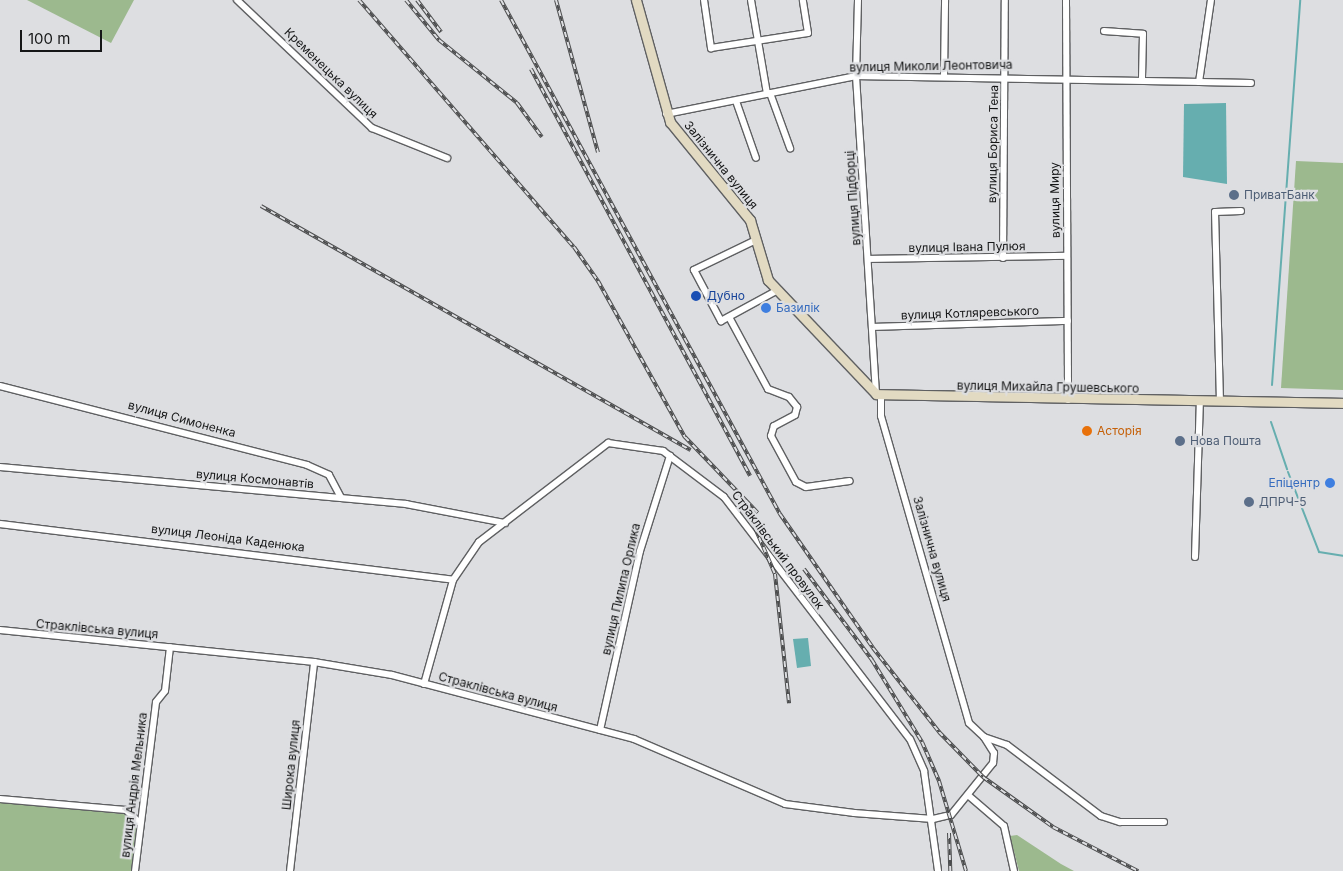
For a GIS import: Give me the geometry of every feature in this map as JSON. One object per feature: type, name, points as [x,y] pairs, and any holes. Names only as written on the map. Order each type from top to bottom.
[{"type":"main road","name":"Залізнична вулиця","points":[[636,0],[666,114],[742,208],[756,240],[761,269],[776,291],[879,395]]},
{"type":"main road","name":"вулиця Михайла Грушевського","points":[[879,395],[1068,400],[1343,403]]},
{"type":"street","name":"Кременецька вулиця","points":[[237,0],[372,128],[447,158]]},
{"type":"street","points":[[704,0],[712,48],[808,33],[803,0]]},
{"type":"street","points":[[751,0],[756,41],[768,94],[790,148]]},
{"type":"street","name":"вулиця Підборці","points":[[858,0],[856,76],[879,395]]},
{"type":"street","points":[[944,76],[945,0]]},
{"type":"street","name":"вулиця Бориса Тена","points":[[1003,258],[1005,0]]},
{"type":"street","name":"вулиця Миру","points":[[1066,0],[1068,400]]},
{"type":"street","points":[[1199,82],[1211,0]]},
{"type":"street","points":[[1104,31],[1143,34],[1142,79]]},
{"type":"street","name":"вулиця Миколи Леонтовича","points":[[666,114],[856,76],[1065,77],[1251,83]]},
{"type":"street","points":[[736,101],[756,158]]},
{"type":"street","points":[[1220,402],[1216,212],[1242,211]]},
{"type":"street","points":[[756,240],[694,270],[721,321],[776,291]]},
{"type":"street","name":"вулиця Івана Пулюя","points":[[868,259],[1067,256]]},
{"type":"street","points":[[729,317],[768,389],[789,397],[797,407],[795,415],[774,426],[771,436],[796,482],[806,487],[850,481]]},
{"type":"street","name":"вулиця Котляревського","points":[[874,327],[1068,321]]},
{"type":"street","name":"вулиця Симоненка","points":[[0,386],[307,465],[329,475],[341,498]]},
{"type":"street","name":"Залізнична вулиця","points":[[879,395],[881,416],[964,708],[969,723],[984,737]]},
{"type":"street","points":[[1195,557],[1200,402]]},
{"type":"street","name":"Страклівський провулок","points":[[424,684],[453,580],[479,542],[608,443],[648,447],[670,456],[724,497],[901,726],[922,764],[933,819],[938,871]]},
{"type":"street","name":"вулиця Пилипа Орлика","points":[[600,730],[640,552],[670,456]]},
{"type":"street","name":"вулиця Космонавтів","points":[[0,466],[446,509],[506,523]]},
{"type":"street","name":"вулиця Леоніда Каденюка","points":[[0,524],[453,580]]},
{"type":"street","name":"Страклівська вулиця","points":[[0,630],[314,662],[424,684],[600,730],[680,755],[785,804],[933,819],[955,812],[994,761],[984,737]]},
{"type":"street","name":"вулиця Андрія Мельника","points":[[135,871],[156,702],[165,691],[170,646]]},
{"type":"street","name":"Широка вулиця","points":[[290,871],[314,662]]},
{"type":"street","points":[[984,737],[1007,745],[1108,819],[1164,822]]},
{"type":"street","points":[[969,796],[1004,826],[1014,871]]},
{"type":"street","points":[[0,799],[126,810],[134,813],[140,824]]},
{"type":"green space","points":[[27,0],[134,0],[111,43]]},
{"type":"green space","points":[[1296,161],[1343,163],[1343,390],[1281,388]]},
{"type":"green space","points":[[0,802],[133,815],[137,824],[131,871],[0,871]]},
{"type":"green space","points":[[1017,835],[1074,871],[1019,871],[1010,836]]},
{"type":"water","points":[[1226,103],[1227,184],[1183,177],[1184,104]]},
{"type":"water","points":[[808,638],[811,666],[797,668],[793,639]]},
{"type":"waterway","points":[[1272,385],[1300,0]]},
{"type":"waterway","points":[[1271,422],[1287,469]]},
{"type":"waterway","points":[[1288,472],[1319,552],[1343,556]]},
{"type":"railway","points":[[359,0],[574,247],[598,281],[685,437],[758,513]]},
{"type":"railway","points":[[406,0],[439,40],[517,103],[542,137]]},
{"type":"railway","points":[[417,0],[441,32]]},
{"type":"railway","points":[[501,0],[780,514],[873,648],[939,732],[983,777],[1053,827],[1138,871]]},
{"type":"railway","points":[[556,0],[598,152]]},
{"type":"railway","points":[[531,69],[750,476]]},
{"type":"railway","points":[[261,206],[691,450]]},
{"type":"railway","points":[[746,507],[775,574],[789,703]]},
{"type":"railway","points":[[804,569],[872,660],[922,742],[939,781],[966,871]]},
{"type":"railway","points":[[949,833],[950,871]]},
{"type":"place","name":"ПриватБанк","points":[[1234,195]]},
{"type":"place","name":"Дубно","points":[[696,296]]},
{"type":"place","name":"Базилік","points":[[766,308]]},
{"type":"place","name":"Асторія","points":[[1087,431]]},
{"type":"place","name":"Нова Пошта","points":[[1180,441]]},
{"type":"place","name":"Епіцентр","points":[[1330,483]]},
{"type":"place","name":"ДПРЧ-5","points":[[1249,502]]}]
